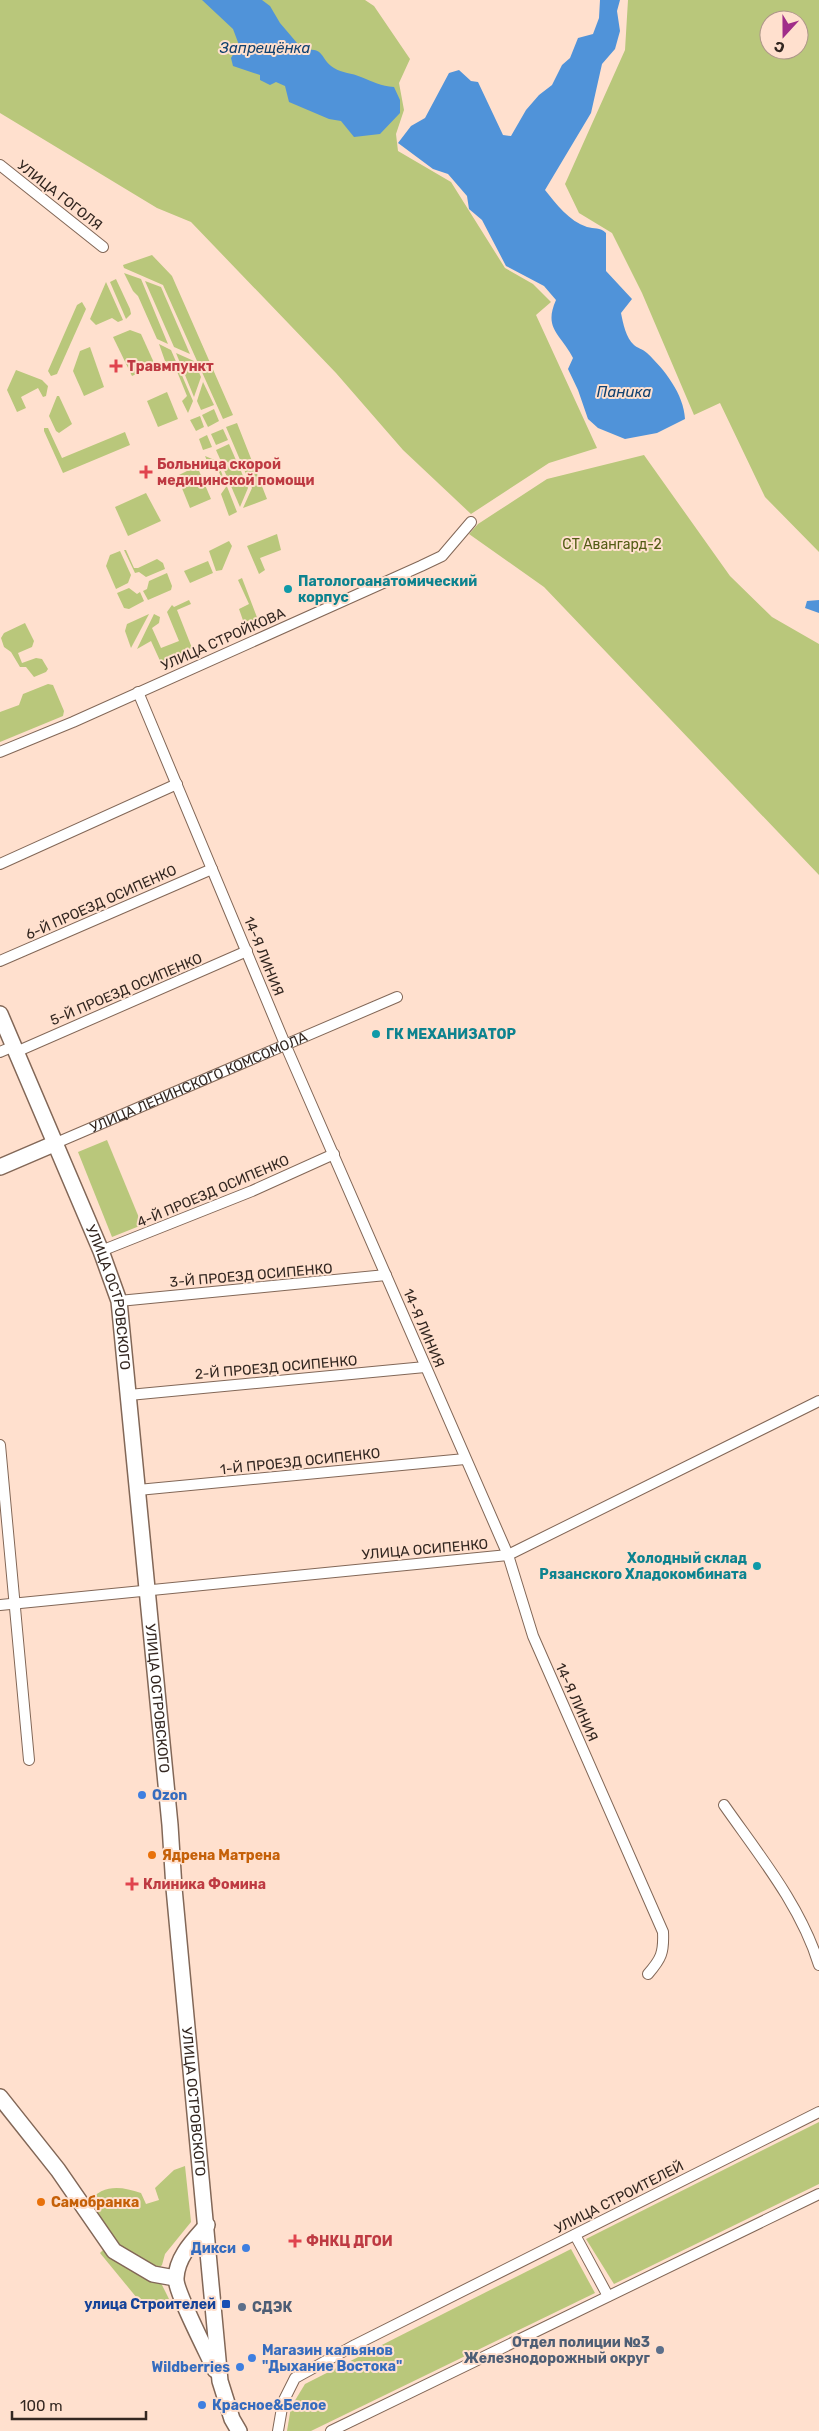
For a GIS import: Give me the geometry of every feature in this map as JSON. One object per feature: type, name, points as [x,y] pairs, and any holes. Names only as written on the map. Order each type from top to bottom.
[{"type":"street","name":"УЛИЦА ГОГОЛЯ","points":[[0,165],[103,246]]},
{"type":"street","name":"УЛИЦА СТРОЙКОВА","points":[[0,752],[442,556],[471,522]]},
{"type":"street","name":"14-Я ЛИНИЯ","points":[[138,692],[285,1044],[508,1555],[533,1636],[663,1932],[664,1948],[658,1962],[648,1974]]},
{"type":"street","points":[[0,864],[177,784]]},
{"type":"street","name":"6-Й ПРОЕЗД ОСИПЕНКО","points":[[0,961],[212,869]]},
{"type":"street","name":"5-Й ПРОЕЗД ОСИПЕНКО","points":[[10,1050],[247,951]]},
{"type":"street","name":"УЛИЦА ЛЕНИНСКОГО КОМСОМОЛА","points":[[0,1167],[397,997]]},
{"type":"street","name":"УЛИЦА ОСТРОВСКОГО","points":[[0,1014],[10,1050],[56,1143],[101,1251],[119,1301],[170,1825],[174,1888],[220,2381],[232,2419],[239,2431]]},
{"type":"street","name":"4-Й ПРОЕЗД ОСИПЕНКО","points":[[101,1251],[252,1191],[334,1154]]},
{"type":"street","name":"3-Й ПРОЕЗД ОСИПЕНКО","points":[[119,1301],[386,1275]]},
{"type":"street","name":"2-Й ПРОЕЗД ОСИПЕНКО","points":[[129,1395],[425,1367]]},
{"type":"street","name":"УЛИЦА ОСИПЕНКО","points":[[0,1605],[508,1555],[819,1401]]},
{"type":"street","points":[[0,1445],[29,1760]]},
{"type":"street","name":"1-Й ПРОЕЗД ОСИПЕНКО","points":[[138,1490],[465,1459]]},
{"type":"street","points":[[724,1805],[792,1905],[811,1939],[819,1965]]},
{"type":"street","points":[[0,2097],[58,2170],[114,2251],[153,2274],[176,2278]]},
{"type":"street","name":"УЛИЦА СТРОИТЕЛЕЙ","points":[[278,2431],[283,2402],[294,2378],[355,2345],[819,2112]]},
{"type":"street","points":[[330,2431],[819,2194]]},
{"type":"street","points":[[206,2225],[184,2252],[176,2278],[183,2301],[220,2381]]},
{"type":"street","points":[[575,2235],[608,2296]]},
{"type":"green space","points":[[0,0],[365,0],[374,6],[410,59],[399,83],[404,110],[396,134],[398,151],[451,182],[505,268],[533,284],[551,302],[536,315],[597,448],[549,463],[471,514],[403,450],[336,373],[191,222],[157,208],[0,113]]},
{"type":"green space","points":[[628,0],[819,0],[819,552],[765,497],[720,403],[694,415],[642,293],[612,233],[579,213],[565,184],[625,50]]},
{"type":"green space","points":[[152,255],[172,276],[233,415],[223,419],[163,285],[124,268],[123,265]]},
{"type":"green space","points":[[124,273],[141,279],[168,344],[157,339],[138,296],[133,291]]},
{"type":"green space","points":[[116,279],[130,309],[131,314],[126,319],[110,282]]},
{"type":"green space","points":[[145,281],[161,287],[190,354],[174,347]]},
{"type":"green space","points":[[106,282],[123,320],[118,322],[112,318],[96,325],[90,319]]},
{"type":"green space","points":[[82,302],[86,309],[57,374],[51,376],[48,371],[77,305]]},
{"type":"green space","points":[[130,330],[141,334],[155,365],[132,376],[113,337]]},
{"type":"green space","points":[[159,344],[171,350],[193,401],[188,413],[182,401],[187,396],[174,364],[165,361]]},
{"type":"green space","points":[[90,347],[104,387],[84,396],[73,371],[80,351]]},
{"type":"green space","points":[[176,353],[194,361],[201,377],[194,397]]},
{"type":"green space","points":[[16,370],[42,380],[48,386],[46,396],[43,397],[38,388],[21,397],[26,408],[17,412],[7,390]]},
{"type":"green space","points":[[203,382],[214,405],[201,410],[197,401]]},
{"type":"green space","points":[[167,392],[178,419],[158,427],[147,401]]},
{"type":"green space","points":[[57,396],[59,396],[72,424],[59,433],[56,431],[49,416]]},
{"type":"green space","points":[[214,409],[219,421],[208,427],[202,415]]},
{"type":"green space","points":[[200,416],[204,427],[196,431],[190,420]]},
{"type":"green space","points":[[237,423],[267,499],[243,508],[252,488],[226,427]]},
{"type":"green space","points":[[44,428],[48,428],[62,458],[125,432],[130,445],[63,473]]},
{"type":"green space","points":[[223,429],[228,440],[216,445],[211,434]]},
{"type":"green space","points":[[207,435],[212,447],[203,450],[199,439]]},
{"type":"green space","points":[[229,444],[239,467],[220,459],[216,450]]},
{"type":"green space","name":"СТ Авангард-2","points":[[644,455],[730,576],[772,617],[819,644],[819,875],[544,587],[469,534],[478,524],[547,479]]},
{"type":"green space","points":[[205,456],[217,461],[237,512],[229,516],[221,494],[226,487],[218,470],[210,468]]},
{"type":"green space","points":[[221,463],[241,471],[248,488],[240,507]]},
{"type":"green space","points":[[197,466],[211,499],[190,508],[177,476]]},
{"type":"green space","points":[[146,493],[161,521],[128,536],[115,507]]},
{"type":"green space","points":[[277,534],[281,550],[260,558],[265,570],[259,574],[247,546]]},
{"type":"green space","points":[[229,541],[232,546],[222,570],[216,571],[209,551]]},
{"type":"green space","points":[[124,550],[126,550],[134,568],[157,559],[163,563],[165,569],[146,577],[139,572],[135,573]]},
{"type":"green space","points":[[120,551],[131,575],[128,583],[116,589],[106,566],[110,555]]},
{"type":"green space","points":[[208,561],[213,573],[190,583],[184,571]]},
{"type":"green space","points":[[167,573],[172,586],[171,590],[148,600],[143,591],[147,589],[149,581]]},
{"type":"green space","points":[[242,578],[258,620],[245,626],[239,609],[249,604],[238,580]]},
{"type":"green space","points":[[129,588],[137,594],[140,592],[144,601],[129,609],[124,608],[117,593]]},
{"type":"green space","points":[[189,600],[191,604],[177,610],[192,648],[161,663],[151,641],[137,649],[154,614],[160,617],[159,623],[152,628],[161,648],[179,641],[167,612],[172,605],[174,607]]},
{"type":"green space","points":[[149,614],[131,648],[125,631],[127,624]]},
{"type":"green space","points":[[25,623],[34,641],[32,647],[18,653],[22,663],[36,658],[42,659],[48,669],[46,672],[34,677],[26,667],[20,667],[11,652],[4,647],[1,638],[4,633]]},
{"type":"green space","points":[[48,684],[53,685],[64,711],[63,716],[0,742],[0,712],[19,705],[23,694]]},
{"type":"green space","points":[[107,1140],[142,1225],[112,1237],[78,1152]]},
{"type":"green space","points":[[819,2122],[819,2184],[614,2284],[586,2239]]},
{"type":"green space","points":[[185,2166],[191,2222],[165,2254],[162,2265],[158,2269],[120,2248],[87,2203],[99,2192],[112,2188],[141,2193],[146,2204],[159,2200],[155,2188],[174,2170]]},
{"type":"green space","points":[[571,2249],[595,2293],[311,2431],[287,2431],[291,2407],[305,2384]]},
{"type":"green space","points":[[103,2250],[161,2283],[169,2299],[146,2309],[100,2253]]},
{"type":"water","name":"Запрещёнка","points":[[202,0],[262,0],[270,6],[280,23],[303,50],[316,50],[337,70],[381,85],[394,87],[400,100],[400,113],[380,134],[354,137],[341,121],[329,119],[289,102],[285,86],[276,82],[270,85],[260,80],[260,75],[233,66],[231,58],[239,45],[233,29]]},
{"type":"water","name":"Паника","points":[[600,0],[620,0],[617,11],[620,31],[615,49],[602,64],[591,113],[545,190],[563,212],[574,221],[587,227],[597,228],[606,233],[606,271],[632,299],[621,313],[627,334],[634,345],[645,352],[660,367],[672,383],[681,400],[685,419],[657,433],[625,439],[598,428],[588,419],[568,369],[573,358],[555,331],[551,318],[556,300],[544,286],[506,266],[482,220],[469,209],[467,196],[448,174],[433,169],[398,143],[411,126],[425,118],[449,73],[459,70],[471,81],[478,82],[503,135],[511,136],[526,110],[539,95],[552,85],[562,65],[570,58],[578,38],[593,34],[599,18]]},
{"type":"water","points":[[819,600],[819,613],[805,608],[807,601]]},
{"type":"place","name":"Травмпункт","points":[[116,366]]},
{"type":"place","name":"Больница скорой медицинской помощи","points":[[146,472]]},
{"type":"place","name":"Патологоанатомический корпус","points":[[288,589]]},
{"type":"place","name":"ГК МЕХАНИЗАТОР","points":[[376,1034]]},
{"type":"place","name":"Холодный склад Рязанского Хладокомбината","points":[[757,1566]]},
{"type":"place","name":"Ozon","points":[[142,1795]]},
{"type":"place","name":"Ядрена Матрена","points":[[152,1855]]},
{"type":"place","name":"Клиника Фомина","points":[[132,1884]]},
{"type":"place","name":"Самобранка","points":[[41,2202]]},
{"type":"place","name":"ФНКЦ ДГОИ","points":[[295,2241]]},
{"type":"place","name":"Дикси","points":[[246,2248]]},
{"type":"place","name":"улица Строителей","points":[[226,2304]]},
{"type":"place","name":"СДЭК","points":[[242,2307]]},
{"type":"place","name":"Отдел полиции №3 Железнодорожный округ","points":[[660,2350]]},
{"type":"place","name":"Магазин кальянов \"Дыхание Востока\"","points":[[252,2358]]},
{"type":"place","name":"Wildberries","points":[[240,2367]]},
{"type":"place","name":"Красное&Белое","points":[[202,2405]]}]
